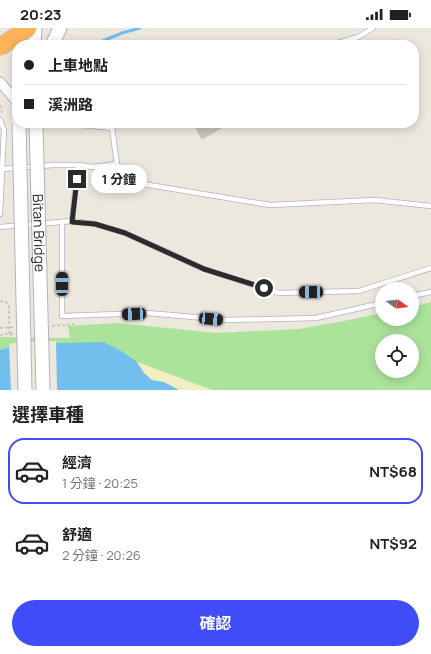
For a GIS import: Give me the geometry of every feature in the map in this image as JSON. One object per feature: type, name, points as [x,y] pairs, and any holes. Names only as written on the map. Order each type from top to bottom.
[{"type":"highway","points":[[0,47],[28,28]]},
{"type":"main road","points":[[19,40],[20,28]]},
{"type":"main road","points":[[34,40],[35,28]]},
{"type":"main road","points":[[54,40],[60,28]]},
{"type":"main road","name":"Bitan Bridge","points":[[19,128],[25,390]]},
{"type":"main road","name":"Bitan Bridge","points":[[36,128],[43,390]]},
{"type":"street","points":[[0,82],[12,96]]},
{"type":"lane","points":[[348,40],[358,37],[373,28]]},
{"type":"lane","points":[[0,120],[4,130],[0,214]]},
{"type":"lane","points":[[112,128],[117,164],[125,181],[270,205],[374,200],[431,206]]},
{"type":"lane","points":[[2,169],[54,165],[78,165],[93,167],[117,164]]},
{"type":"lane","points":[[72,222],[78,165]]},
{"type":"lane","points":[[62,222],[62,316],[148,313],[227,320],[316,318],[375,305]]},
{"type":"lane","points":[[0,228],[62,222],[95,224],[125,233],[204,269],[279,292],[359,291],[431,268]]},
{"type":"lane","points":[[419,295],[431,292]]},
{"type":"path","points":[[0,107],[1,106],[2,114],[6,115]]},
{"type":"path","points":[[0,301],[6,302],[9,306],[9,335],[12,335]]},
{"type":"path","points":[[0,328],[18,327]]},
{"type":"green space","points":[[431,302],[431,390],[212,390],[137,362],[123,352],[18,344],[0,350],[0,337],[70,338],[68,326],[118,323],[217,333],[299,329],[375,314],[375,326],[419,326],[419,305]]},
{"type":"sand","points":[[137,362],[212,390],[179,390],[164,382],[152,380],[144,373]]},
{"type":"water","points":[[104,342],[123,352],[137,362],[144,373],[152,380],[164,382],[179,390],[0,390],[0,350],[18,344]]},
{"type":"pier","points":[[56,341],[57,390],[11,390],[9,345],[17,342]]},
{"type":"building","points":[[196,128],[221,128],[202,139]]},
{"type":"waterway","points":[[105,40],[140,28]]},
{"type":"route","points":[[77,179],[72,222],[95,224],[125,233],[204,269],[264,288]]}]
